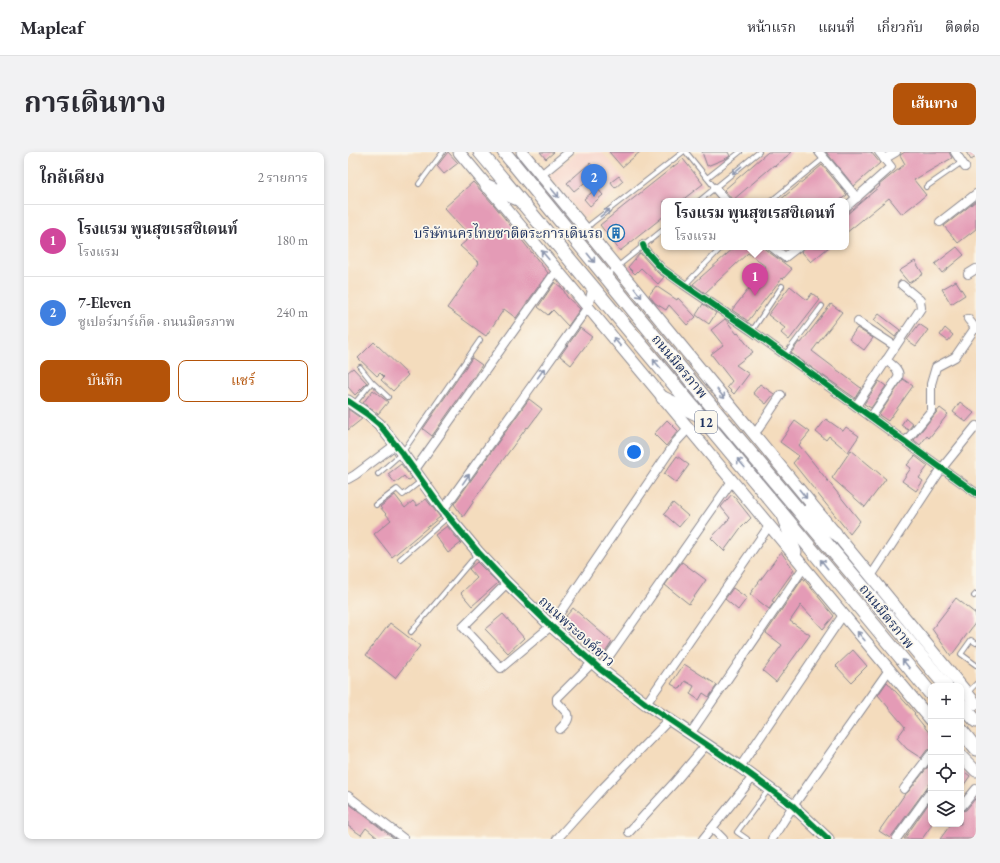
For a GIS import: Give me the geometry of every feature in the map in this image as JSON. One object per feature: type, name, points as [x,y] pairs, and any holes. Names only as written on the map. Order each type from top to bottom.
[{"type":"main road","points":[[459,152],[930,719]]},
{"type":"main road","name":"ถนนมิตรภาพ","points":[[480,152],[928,690]]},
{"type":"main road","name":"ถนนมิตรภาพ","points":[[504,152],[715,410],[943,683]]},
{"type":"main road","points":[[522,152],[871,576],[953,683]]},
{"type":"main road","points":[[487,186],[520,200]]},
{"type":"main road","points":[[562,250],[576,239]]},
{"type":"main road","points":[[593,286],[605,276]]},
{"type":"main road","points":[[663,398],[704,420],[715,410],[700,369]]},
{"type":"main road","name":"ถนนพระองค์ขาว","points":[[351,403],[379,424],[445,513],[478,552],[551,626],[596,665],[646,704],[740,767],[793,806],[828,839]]},
{"type":"main road","points":[[791,501],[835,533]]},
{"type":"main road","points":[[779,510],[802,564]]},
{"type":"main road","points":[[964,698],[976,704]]},
{"type":"main road","points":[[964,698],[976,721]]},
{"type":"main road","points":[[964,734],[976,748]]},
{"type":"main road","points":[[964,759],[976,770]]},
{"type":"street","points":[[541,175],[569,152]]},
{"type":"street","points":[[849,205],[891,167],[878,152]]},
{"type":"street","points":[[884,159],[896,152]]},
{"type":"street","points":[[955,152],[963,165]]},
{"type":"street","points":[[821,155],[857,198]]},
{"type":"street","points":[[715,188],[723,198]]},
{"type":"street","points":[[940,222],[976,194]]},
{"type":"street","points":[[643,246],[662,269],[684,286],[752,331],[976,493]]},
{"type":"street","points":[[776,250],[785,257],[794,250]]},
{"type":"street","points":[[968,274],[976,269]]},
{"type":"street","points":[[418,476],[557,270]]},
{"type":"street","points":[[856,406],[921,308],[920,300],[902,285]]},
{"type":"street","points":[[445,513],[588,307],[593,286]]},
{"type":"street","points":[[906,441],[931,411],[931,384],[936,367],[955,356],[975,329],[968,320]]},
{"type":"street","points":[[858,322],[895,346]]},
{"type":"street","points":[[871,417],[899,375],[895,367],[886,360]]},
{"type":"street","points":[[754,434],[781,395]]},
{"type":"street","points":[[871,576],[942,468],[976,426]]},
{"type":"street","points":[[507,583],[463,627],[501,668],[551,626],[676,442],[689,428]]},
{"type":"street","points":[[348,479],[398,449]]},
{"type":"street","points":[[560,729],[568,720],[569,716],[557,702],[557,698],[596,665],[732,481]]},
{"type":"street","points":[[646,704],[770,526]]},
{"type":"street","points":[[690,734],[802,564]]},
{"type":"street","points":[[740,767],[843,615]]},
{"type":"street","points":[[772,839],[793,806],[889,670]]},
{"type":"street","points":[[557,839],[602,789],[670,720]]},
{"type":"street","points":[[629,832],[674,783],[706,745]]},
{"type":"street","points":[[904,789],[930,755]]},
{"type":"street","points":[[703,839],[753,777]]},
{"type":"street","points":[[964,804],[976,789]]},
{"type":"street","points":[[897,838],[928,795]]},
{"type":"street","points":[[348,796],[404,839]]},
{"type":"street","points":[[712,828],[723,839]]},
{"type":"lane","points":[[419,184],[443,152]]},
{"type":"lane","points":[[576,239],[585,229],[683,152]]},
{"type":"lane","points":[[686,152],[715,188]]},
{"type":"lane","points":[[707,178],[740,152]]},
{"type":"lane","points":[[703,198],[759,152]]},
{"type":"lane","points":[[774,198],[821,155]]},
{"type":"lane","points":[[926,187],[963,165]]},
{"type":"lane","points":[[605,276],[661,231]]},
{"type":"lane","points":[[684,286],[719,250]]},
{"type":"lane","points":[[752,331],[782,286]]},
{"type":"lane","points":[[785,355],[822,306]]},
{"type":"lane","points":[[378,474],[480,340]]},
{"type":"lane","points":[[360,367],[372,382],[388,397]]},
{"type":"lane","points":[[351,403],[372,382]]},
{"type":"lane","points":[[376,505],[397,489],[403,495],[418,476]]},
{"type":"lane","points":[[400,559],[445,513]]},
{"type":"lane","points":[[411,632],[478,552]]},
{"type":"lane","points":[[976,643],[971,640],[961,654],[976,665]]},
{"type":"lane","points":[[964,698],[976,684]]},
{"type":"lane","points":[[747,839],[737,832],[769,789]]},
{"type":"shaded area","points":[[577,152],[602,152],[627,182],[584,218],[549,176]]},
{"type":"building","points":[[448,152],[458,163],[444,174],[437,166]]},
{"type":"building","points":[[540,152],[554,152],[546,159]]},
{"type":"building","points":[[609,152],[640,152],[622,167]]},
{"type":"building","points":[[702,152],[728,152],[730,156],[707,166]]},
{"type":"building","points":[[768,152],[792,152],[775,166],[774,165],[735,198],[731,198],[724,190]]},
{"type":"building","points":[[826,152],[871,152],[880,163],[854,186]]},
{"type":"building","points":[[905,152],[949,152],[952,158],[914,180],[926,195],[902,214],[889,198],[849,231],[849,212],[905,164],[900,155]]},
{"type":"building","points":[[966,152],[976,152],[976,157],[971,160]]},
{"type":"building","points":[[683,159],[703,184],[685,198],[661,198],[661,218],[620,251],[600,225]]},
{"type":"building","points":[[590,163],[598,172],[574,191],[567,183]]},
{"type":"building","points":[[822,165],[847,195],[843,198],[783,198]]},
{"type":"building","points":[[619,176],[623,181],[615,188],[611,182]]},
{"type":"building","points":[[473,182],[494,205],[548,273],[516,318],[504,309],[486,336],[447,308],[479,263],[460,246],[471,237],[444,208]]},
{"type":"building","points":[[597,188],[603,195],[590,206],[584,199]]},
{"type":"building","points":[[976,201],[976,229],[958,243],[944,226]]},
{"type":"building","points":[[957,247],[964,255],[942,273],[935,264]]},
{"type":"building","points":[[732,250],[766,250],[792,269],[783,279],[782,278],[748,321],[732,310],[766,267],[748,253],[705,293],[693,284]]},
{"type":"building","points":[[802,250],[825,250],[811,262],[801,251]]},
{"type":"building","points":[[640,253],[658,273],[664,277],[658,284],[641,268],[635,274],[628,267]]},
{"type":"building","points":[[915,261],[923,274],[909,283],[899,271]]},
{"type":"building","points":[[956,281],[965,295],[951,304],[942,289]]},
{"type":"building","points":[[555,282],[563,289],[567,297],[580,309],[568,326],[553,310],[548,315],[538,307]]},
{"type":"building","points":[[656,286],[677,300],[678,298],[696,317],[687,325],[669,305],[666,310],[655,303],[649,295]]},
{"type":"building","points":[[790,286],[807,300],[812,293],[820,300],[789,340],[781,333],[785,328],[768,315]]},
{"type":"building","points":[[703,304],[716,313],[709,324],[696,315]]},
{"type":"building","points":[[831,304],[842,312],[812,351],[861,388],[855,398],[791,353],[799,342],[801,343]]},
{"type":"building","points":[[879,314],[900,330],[895,337],[874,320]]},
{"type":"building","points":[[725,319],[753,352],[736,365],[749,374],[734,394],[727,387],[732,381],[711,354],[723,345],[711,330]]},
{"type":"building","points":[[919,324],[928,330],[916,346],[907,340]]},
{"type":"building","points":[[580,328],[592,337],[571,365],[560,356]]},
{"type":"building","points":[[857,328],[873,338],[864,350],[849,339]]},
{"type":"building","points":[[945,328],[953,335],[948,341],[940,335]]},
{"type":"building","points":[[374,342],[408,375],[393,391],[381,380],[384,377],[380,373],[377,376],[358,358]]},
{"type":"building","points":[[472,358],[482,365],[432,436],[423,429]]},
{"type":"building","points":[[353,368],[367,383],[355,395],[348,387],[348,372]]},
{"type":"building","points":[[903,379],[913,386],[888,421],[879,415]]},
{"type":"building","points":[[879,381],[886,386],[871,408],[864,404]]},
{"type":"building","points":[[760,384],[774,394],[766,404],[753,393]]},
{"type":"building","points":[[373,390],[388,402],[378,414],[363,403]]},
{"type":"building","points":[[529,399],[542,409],[528,428],[527,427],[463,517],[454,504]]},
{"type":"building","points":[[960,402],[974,413],[966,422],[953,412]]},
{"type":"building","points":[[940,408],[948,414],[929,438],[927,436],[920,445],[914,440]]},
{"type":"building","points":[[348,409],[362,419],[348,430]]},
{"type":"building","points":[[906,418],[913,424],[908,430],[901,425]]},
{"type":"building","points":[[826,419],[843,431],[846,427],[859,436],[848,452],[829,436],[826,440],[816,432]]},
{"type":"building","points":[[667,420],[678,431],[666,446],[654,434]]},
{"type":"building","points":[[795,421],[810,432],[799,445],[860,521],[850,534],[793,463],[799,456],[780,442]]},
{"type":"building","points":[[851,450],[886,479],[865,507],[832,478]]},
{"type":"building","points":[[677,456],[689,465],[676,483],[664,474]]},
{"type":"building","points":[[915,456],[928,466],[919,478],[923,481],[916,491],[902,481],[911,468],[907,465]]},
{"type":"building","points":[[401,464],[412,478],[408,481],[404,476],[395,483],[388,474]]},
{"type":"building","points":[[732,494],[751,518],[740,529],[724,551],[711,538],[730,518],[721,507]]},
{"type":"building","points":[[395,495],[405,508],[413,501],[417,506],[426,499],[440,517],[392,557],[374,534],[391,520],[380,507]]},
{"type":"building","points":[[673,503],[688,516],[679,527],[664,514]]},
{"type":"building","points":[[447,526],[461,543],[448,553],[435,535]]},
{"type":"building","points":[[781,552],[794,570],[772,601],[774,602],[769,609],[750,594]]},
{"type":"building","points":[[477,562],[498,583],[472,606],[461,593],[477,578],[469,569]]},
{"type":"building","points":[[682,562],[706,580],[689,604],[665,585]]},
{"type":"building","points":[[803,578],[834,616],[823,629],[801,605],[790,621],[810,635],[776,682],[763,671],[782,645],[766,633]]},
{"type":"building","points":[[733,588],[747,598],[738,610],[725,599]]},
{"type":"building","points":[[956,598],[976,614],[976,622],[951,656],[932,629]]},
{"type":"building","points":[[573,608],[612,642],[602,657],[561,622]]},
{"type":"building","points":[[503,614],[524,638],[508,653],[485,629]]},
{"type":"building","points":[[390,623],[420,646],[395,678],[366,655]]},
{"type":"building","points":[[853,650],[867,666],[851,682],[836,666]]},
{"type":"building","points":[[684,664],[717,685],[709,697],[703,693],[699,700],[690,694],[694,686],[685,681],[680,689],[671,684]]},
{"type":"building","points":[[887,682],[915,713],[914,714],[928,731],[928,750],[921,758],[907,749],[897,738],[905,727],[878,695]]},
{"type":"building","points":[[928,767],[928,786],[890,838],[879,831],[905,794]]},
{"type":"building","points":[[964,771],[970,776],[964,785]]},
{"type":"building","points":[[975,799],[976,839],[940,839],[949,827],[964,827],[964,810]]},
{"type":"building","points":[[348,803],[395,839],[379,839],[366,828],[361,835],[348,826]]},
{"type":"building","points":[[928,804],[928,827],[930,827],[922,839],[904,839]]},
{"type":"cycle path","points":[[643,245],[645,250],[662,269],[752,331],[976,493]]},
{"type":"cycle path","points":[[348,401],[379,424],[443,510],[478,552],[551,626],[600,669],[646,704],[740,767],[793,806],[828,839]]},
{"type":"place","name":"7-Eleven","points":[[594,197]]},
{"type":"place","name":"บริษัทนครไทยชาติตระการเดินรถ","points":[[616,233]]},
{"type":"place","name":"โรงแรม พูนสุขเรสซิเดนท์","points":[[755,296]]}]
